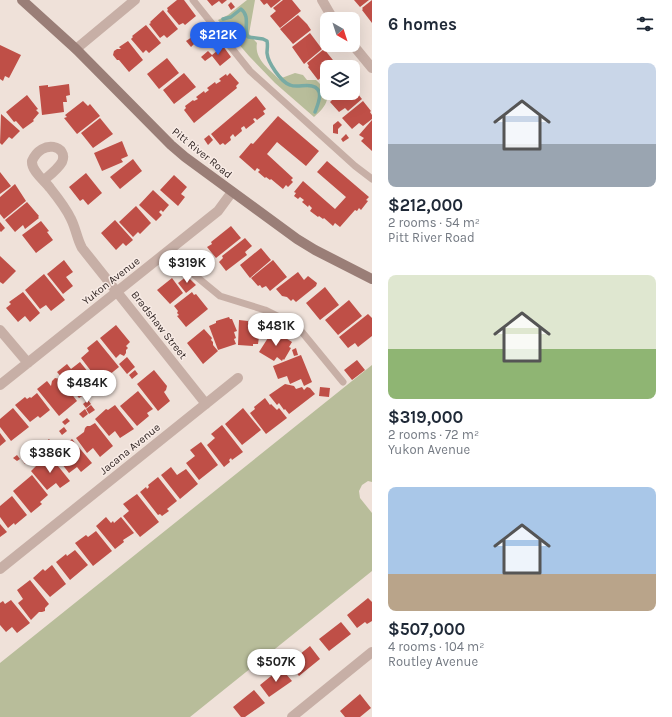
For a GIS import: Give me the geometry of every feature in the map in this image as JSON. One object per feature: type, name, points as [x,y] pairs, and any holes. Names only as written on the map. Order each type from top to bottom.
[{"type":"main road","name":"Pitt River Road","points":[[22,0],[76,49],[171,145],[297,239],[315,250],[372,279]]},
{"type":"street","points":[[76,49],[135,0]]},
{"type":"street","points":[[322,0],[329,12]]},
{"type":"street","points":[[359,52],[372,68]]},
{"type":"street","name":"Bradshaw Street","points":[[44,180],[72,220],[77,239],[82,248],[206,404]]},
{"type":"street","name":"Yukon Avenue","points":[[0,385],[218,211],[232,192]]},
{"type":"street","points":[[0,330],[28,363]]},
{"type":"street","name":"Jacana Avenue","points":[[0,569],[238,378]]},
{"type":"street","points":[[292,717],[372,652]]},
{"type":"lane","points":[[193,0],[250,71],[355,166],[372,179]]},
{"type":"lane","points":[[168,251],[175,259],[220,296],[265,310],[297,326],[343,382]]},
{"type":"green space","points":[[247,0],[255,0],[249,34],[257,43],[260,59],[279,79],[295,73],[303,75],[307,80],[316,80],[320,84],[320,100],[327,100],[314,117],[275,83],[218,20],[228,15]]},
{"type":"green space","points":[[372,365],[372,482],[368,481],[362,485],[359,491],[360,498],[372,513],[372,571],[190,717],[0,717],[0,663]]},
{"type":"building","points":[[177,0],[184,0],[196,16],[185,25],[183,23],[179,25],[167,11],[167,8]]},
{"type":"building","points":[[207,0],[227,0],[222,4],[219,1],[212,6]]},
{"type":"building","points":[[260,0],[281,0],[271,8],[267,3],[264,5]]},
{"type":"building","points":[[283,0],[292,0],[301,11],[280,28],[270,16],[276,11],[273,8]]},
{"type":"building","points":[[354,0],[369,0],[360,7]]},
{"type":"building","points":[[372,0],[372,23],[362,8]]},
{"type":"building","points":[[231,2],[235,7],[231,10],[228,5]]},
{"type":"building","points":[[163,10],[178,29],[167,38],[164,35],[160,38],[149,24]]},
{"type":"building","points":[[298,15],[311,30],[293,44],[280,29]]},
{"type":"building","points":[[146,25],[161,43],[149,53],[146,50],[143,53],[131,39],[133,37],[132,36]]},
{"type":"building","points":[[310,33],[320,46],[320,51],[304,64],[292,47]]},
{"type":"building","points":[[192,37],[196,42],[191,47],[186,41]]},
{"type":"building","points":[[128,41],[143,60],[129,72],[113,55],[114,51],[121,49],[119,47]]},
{"type":"building","points":[[0,45],[21,55],[9,78],[5,76],[3,81],[0,79]]},
{"type":"building","points":[[223,46],[231,57],[220,66],[212,56],[205,61],[201,57],[208,51],[212,55]]},
{"type":"building","points":[[320,52],[326,52],[333,60],[320,60],[320,78],[318,80],[308,67],[309,66],[307,63]]},
{"type":"building","points":[[167,58],[179,73],[159,89],[147,74]]},
{"type":"building","points":[[184,73],[196,87],[174,104],[163,90]]},
{"type":"building","points":[[230,73],[239,83],[236,86],[237,88],[194,123],[184,110],[186,108],[185,106],[193,100],[198,99],[196,97],[204,91],[205,93],[209,90],[207,88],[215,82],[216,84],[221,81],[219,79]]},
{"type":"building","points":[[69,84],[70,95],[66,96],[67,102],[63,102],[64,112],[42,115],[39,86],[48,85],[48,87]]},
{"type":"building","points":[[27,95],[38,109],[36,110],[39,113],[33,120],[34,121],[23,129],[16,121],[14,122],[6,112]]},
{"type":"building","points":[[256,96],[266,109],[263,111],[265,114],[257,120],[255,118],[253,119],[255,122],[246,129],[244,126],[241,128],[242,131],[235,137],[233,134],[230,137],[231,140],[225,145],[223,143],[220,145],[211,134]]},
{"type":"building","points":[[360,97],[362,99],[348,111],[345,108],[339,112],[330,102],[332,100],[360,100]]},
{"type":"building","points":[[83,101],[88,106],[90,104],[100,116],[77,134],[64,118],[67,117],[65,115]]},
{"type":"building","points":[[363,101],[371,111],[372,119],[363,126],[359,123],[352,129],[342,118]]},
{"type":"building","points":[[1,114],[20,131],[12,139],[9,137],[2,145],[0,143]]},
{"type":"building","points":[[278,116],[319,151],[306,166],[277,142],[267,154],[293,178],[291,180],[293,182],[288,187],[286,185],[283,189],[271,179],[265,178],[258,172],[260,170],[257,168],[255,171],[239,157]]},
{"type":"building","points":[[100,118],[113,134],[93,148],[81,133]]},
{"type":"building","points":[[372,120],[372,151],[361,141],[364,138],[359,135]]},
{"type":"building","points":[[338,121],[342,125],[338,129],[338,134],[333,133],[333,125]]},
{"type":"building","points":[[346,134],[349,138],[343,142],[341,139]]},
{"type":"building","points":[[209,135],[213,140],[208,145],[204,139]]},
{"type":"building","points":[[122,141],[128,156],[121,159],[123,162],[102,171],[94,153]]},
{"type":"building","points":[[133,159],[142,171],[120,189],[110,177]]},
{"type":"building","points":[[327,161],[369,197],[366,200],[368,201],[361,210],[359,208],[357,211],[355,210],[340,227],[335,223],[333,226],[324,218],[318,217],[310,211],[312,208],[309,205],[308,207],[302,202],[304,200],[300,197],[298,199],[294,196],[296,193],[294,192],[303,181],[335,209],[346,197],[317,172]]},
{"type":"building","points":[[0,172],[11,186],[0,194]]},
{"type":"building","points":[[86,173],[102,193],[88,205],[83,199],[80,201],[69,187]]},
{"type":"building","points":[[174,175],[187,187],[181,194],[185,197],[178,206],[160,190]]},
{"type":"building","points":[[15,184],[26,201],[4,219],[0,214],[0,197]]},
{"type":"building","points":[[153,190],[169,205],[163,212],[161,210],[159,212],[162,215],[156,221],[139,205]]},
{"type":"building","points":[[27,202],[39,218],[25,229],[23,225],[15,232],[5,220]]},
{"type":"building","points":[[136,206],[151,223],[140,234],[138,232],[133,237],[119,222]]},
{"type":"building","points":[[115,220],[133,240],[126,246],[123,243],[116,250],[101,233]]},
{"type":"building","points":[[41,221],[49,231],[47,232],[53,240],[36,253],[22,235]]},
{"type":"building","points":[[0,222],[5,228],[1,232],[0,231]]},
{"type":"building","points":[[231,226],[241,238],[216,258],[207,247]]},
{"type":"building","points":[[245,238],[252,246],[245,252],[247,255],[226,271],[219,262],[223,258],[222,256]]},
{"type":"building","points":[[261,248],[271,260],[250,278],[240,265]]},
{"type":"building","points":[[0,256],[16,271],[3,284],[0,282]]},
{"type":"building","points":[[64,260],[73,272],[66,277],[73,286],[63,294],[47,274]]},
{"type":"building","points":[[273,260],[287,277],[270,291],[266,286],[262,288],[260,285],[258,286],[251,278]]},
{"type":"building","points":[[298,272],[304,280],[308,276],[317,283],[316,286],[296,302],[293,299],[291,301],[287,297],[282,296],[276,289]]},
{"type":"building","points":[[44,274],[65,300],[51,311],[46,305],[40,309],[25,290]]},
{"type":"building","points":[[187,276],[196,285],[186,293],[178,283]]},
{"type":"building","points":[[172,278],[183,293],[170,304],[157,290]]},
{"type":"building","points":[[325,287],[339,305],[320,320],[306,303]]},
{"type":"building","points":[[23,292],[40,313],[30,322],[25,316],[18,322],[6,308],[11,304],[9,302]]},
{"type":"building","points":[[192,292],[194,295],[196,294],[208,309],[186,327],[177,316],[179,315],[177,313],[178,311],[174,306]]},
{"type":"building","points":[[349,300],[362,316],[338,335],[325,320]]},
{"type":"building","points":[[368,314],[372,318],[372,336],[358,347],[355,343],[348,348],[339,337]]},
{"type":"building","points":[[229,317],[232,319],[237,331],[234,332],[236,344],[218,350],[209,326],[216,323],[216,321]]},
{"type":"building","points":[[239,320],[257,324],[257,326],[264,326],[263,337],[259,337],[258,344],[253,344],[253,346],[238,345]]},
{"type":"building","points":[[116,325],[130,342],[126,346],[128,348],[124,356],[120,354],[116,358],[100,338]]},
{"type":"building","points":[[204,329],[212,338],[211,340],[213,345],[218,351],[203,364],[187,343]]},
{"type":"building","points":[[273,330],[292,342],[289,347],[291,348],[282,361],[277,357],[274,361],[259,352]]},
{"type":"building","points":[[97,340],[119,367],[103,380],[97,372],[94,375],[81,358],[89,351],[87,348]]},
{"type":"building","points":[[296,348],[298,355],[294,356],[292,350]]},
{"type":"building","points":[[301,355],[312,382],[304,386],[301,379],[290,384],[287,376],[278,379],[273,366]]},
{"type":"building","points":[[127,357],[135,367],[127,374],[119,364]]},
{"type":"building","points":[[357,360],[365,370],[352,380],[344,370]]},
{"type":"building","points":[[80,362],[97,383],[92,387],[93,389],[79,398],[57,372],[67,364],[71,369]]},
{"type":"building","points":[[135,370],[138,374],[132,379],[129,375]]},
{"type":"building","points":[[154,370],[167,386],[164,392],[170,401],[158,411],[137,384]]},
{"type":"building","points":[[55,378],[60,379],[77,401],[59,416],[37,389],[47,381],[51,386],[52,381]]},
{"type":"building","points":[[285,384],[294,386],[296,389],[302,387],[304,390],[307,387],[310,388],[315,394],[289,414],[279,403],[277,405],[269,395]]},
{"type":"building","points":[[320,387],[330,388],[329,397],[319,396]]},
{"type":"building","points":[[138,391],[153,409],[147,413],[149,416],[137,426],[120,406]]},
{"type":"building","points":[[37,393],[50,410],[40,418],[38,416],[30,422],[15,405],[25,397],[27,399],[30,397],[31,398]]},
{"type":"building","points":[[265,398],[270,405],[271,404],[277,410],[279,408],[287,418],[266,434],[250,413],[255,409],[254,407]]},
{"type":"building","points":[[88,400],[91,404],[86,408],[83,404]]},
{"type":"building","points":[[91,405],[95,410],[89,414],[86,409]]},
{"type":"building","points":[[115,405],[134,429],[120,438],[115,431],[109,436],[95,419],[106,409],[108,410]]},
{"type":"building","points":[[13,408],[29,427],[11,441],[0,427],[0,419]]},
{"type":"building","points":[[243,408],[261,430],[242,445],[225,424]]},
{"type":"building","points":[[85,409],[88,414],[83,418],[79,414]]},
{"type":"building","points":[[67,418],[70,421],[65,425],[62,422]]},
{"type":"building","points":[[95,423],[113,446],[100,457],[93,448],[87,453],[76,438],[84,432],[87,426]]},
{"type":"building","points":[[222,425],[243,452],[232,460],[231,458],[229,460],[230,462],[224,467],[207,445],[215,438],[211,434]]},
{"type":"building","points":[[64,427],[67,431],[62,435],[59,431]]},
{"type":"building","points":[[0,433],[6,441],[0,446]]},
{"type":"building","points":[[49,439],[53,444],[47,449],[43,444]]},
{"type":"building","points":[[72,439],[92,463],[81,472],[77,467],[69,473],[54,454]]},
{"type":"building","points":[[201,442],[218,465],[199,480],[186,463],[195,456],[190,450]]},
{"type":"building","points":[[17,455],[20,459],[17,461],[13,458]]},
{"type":"building","points":[[50,456],[70,481],[60,488],[56,483],[47,490],[31,471],[45,457],[46,459]]},
{"type":"building","points":[[25,457],[29,461],[25,464],[22,460]]},
{"type":"building","points":[[171,467],[177,475],[186,469],[198,484],[180,499],[161,475]]},
{"type":"building","points":[[32,475],[48,495],[40,502],[42,504],[31,513],[13,491]]},
{"type":"building","points":[[158,477],[177,501],[167,509],[169,511],[162,516],[160,514],[158,515],[140,492],[146,487],[147,489],[149,487],[148,485]]},
{"type":"building","points":[[137,494],[159,522],[140,537],[123,516],[129,511],[123,504]]},
{"type":"building","points":[[12,496],[27,515],[15,525],[14,523],[8,528],[0,517],[0,506]]},
{"type":"building","points":[[106,517],[111,523],[113,521],[114,523],[121,517],[134,533],[123,540],[124,542],[115,549],[96,526]]},
{"type":"building","points":[[0,524],[7,532],[0,537]]},
{"type":"building","points":[[96,531],[112,551],[93,566],[75,543],[86,535],[88,537]]},
{"type":"building","points":[[75,550],[88,565],[70,580],[56,562],[66,554],[67,556]]},
{"type":"building","points":[[52,565],[66,584],[50,597],[33,578],[43,569],[45,571]]},
{"type":"building","points":[[30,580],[49,604],[45,608],[45,611],[39,612],[31,620],[18,603],[23,599],[17,590]]},
{"type":"building","points":[[368,598],[372,602],[372,621],[367,624],[365,622],[357,628],[347,615]]},
{"type":"building","points":[[11,600],[30,623],[17,633],[12,627],[6,632],[0,625],[0,603],[3,601],[5,604]]},
{"type":"building","points":[[341,622],[351,634],[329,651],[319,639]]},
{"type":"building","points":[[310,646],[320,659],[299,676],[289,663]]},
{"type":"building","points":[[281,668],[292,681],[269,697],[260,685]]},
{"type":"building","points":[[254,690],[265,703],[245,717],[241,717],[233,707]]},
{"type":"building","points":[[360,694],[371,708],[360,717],[345,717],[340,711]]},
{"type":"waterway","points":[[223,19],[231,17],[241,9],[244,12],[246,15],[246,30],[248,37],[267,41],[267,53],[270,62],[283,80],[293,86],[312,86],[318,90],[320,97],[315,112]]}]
